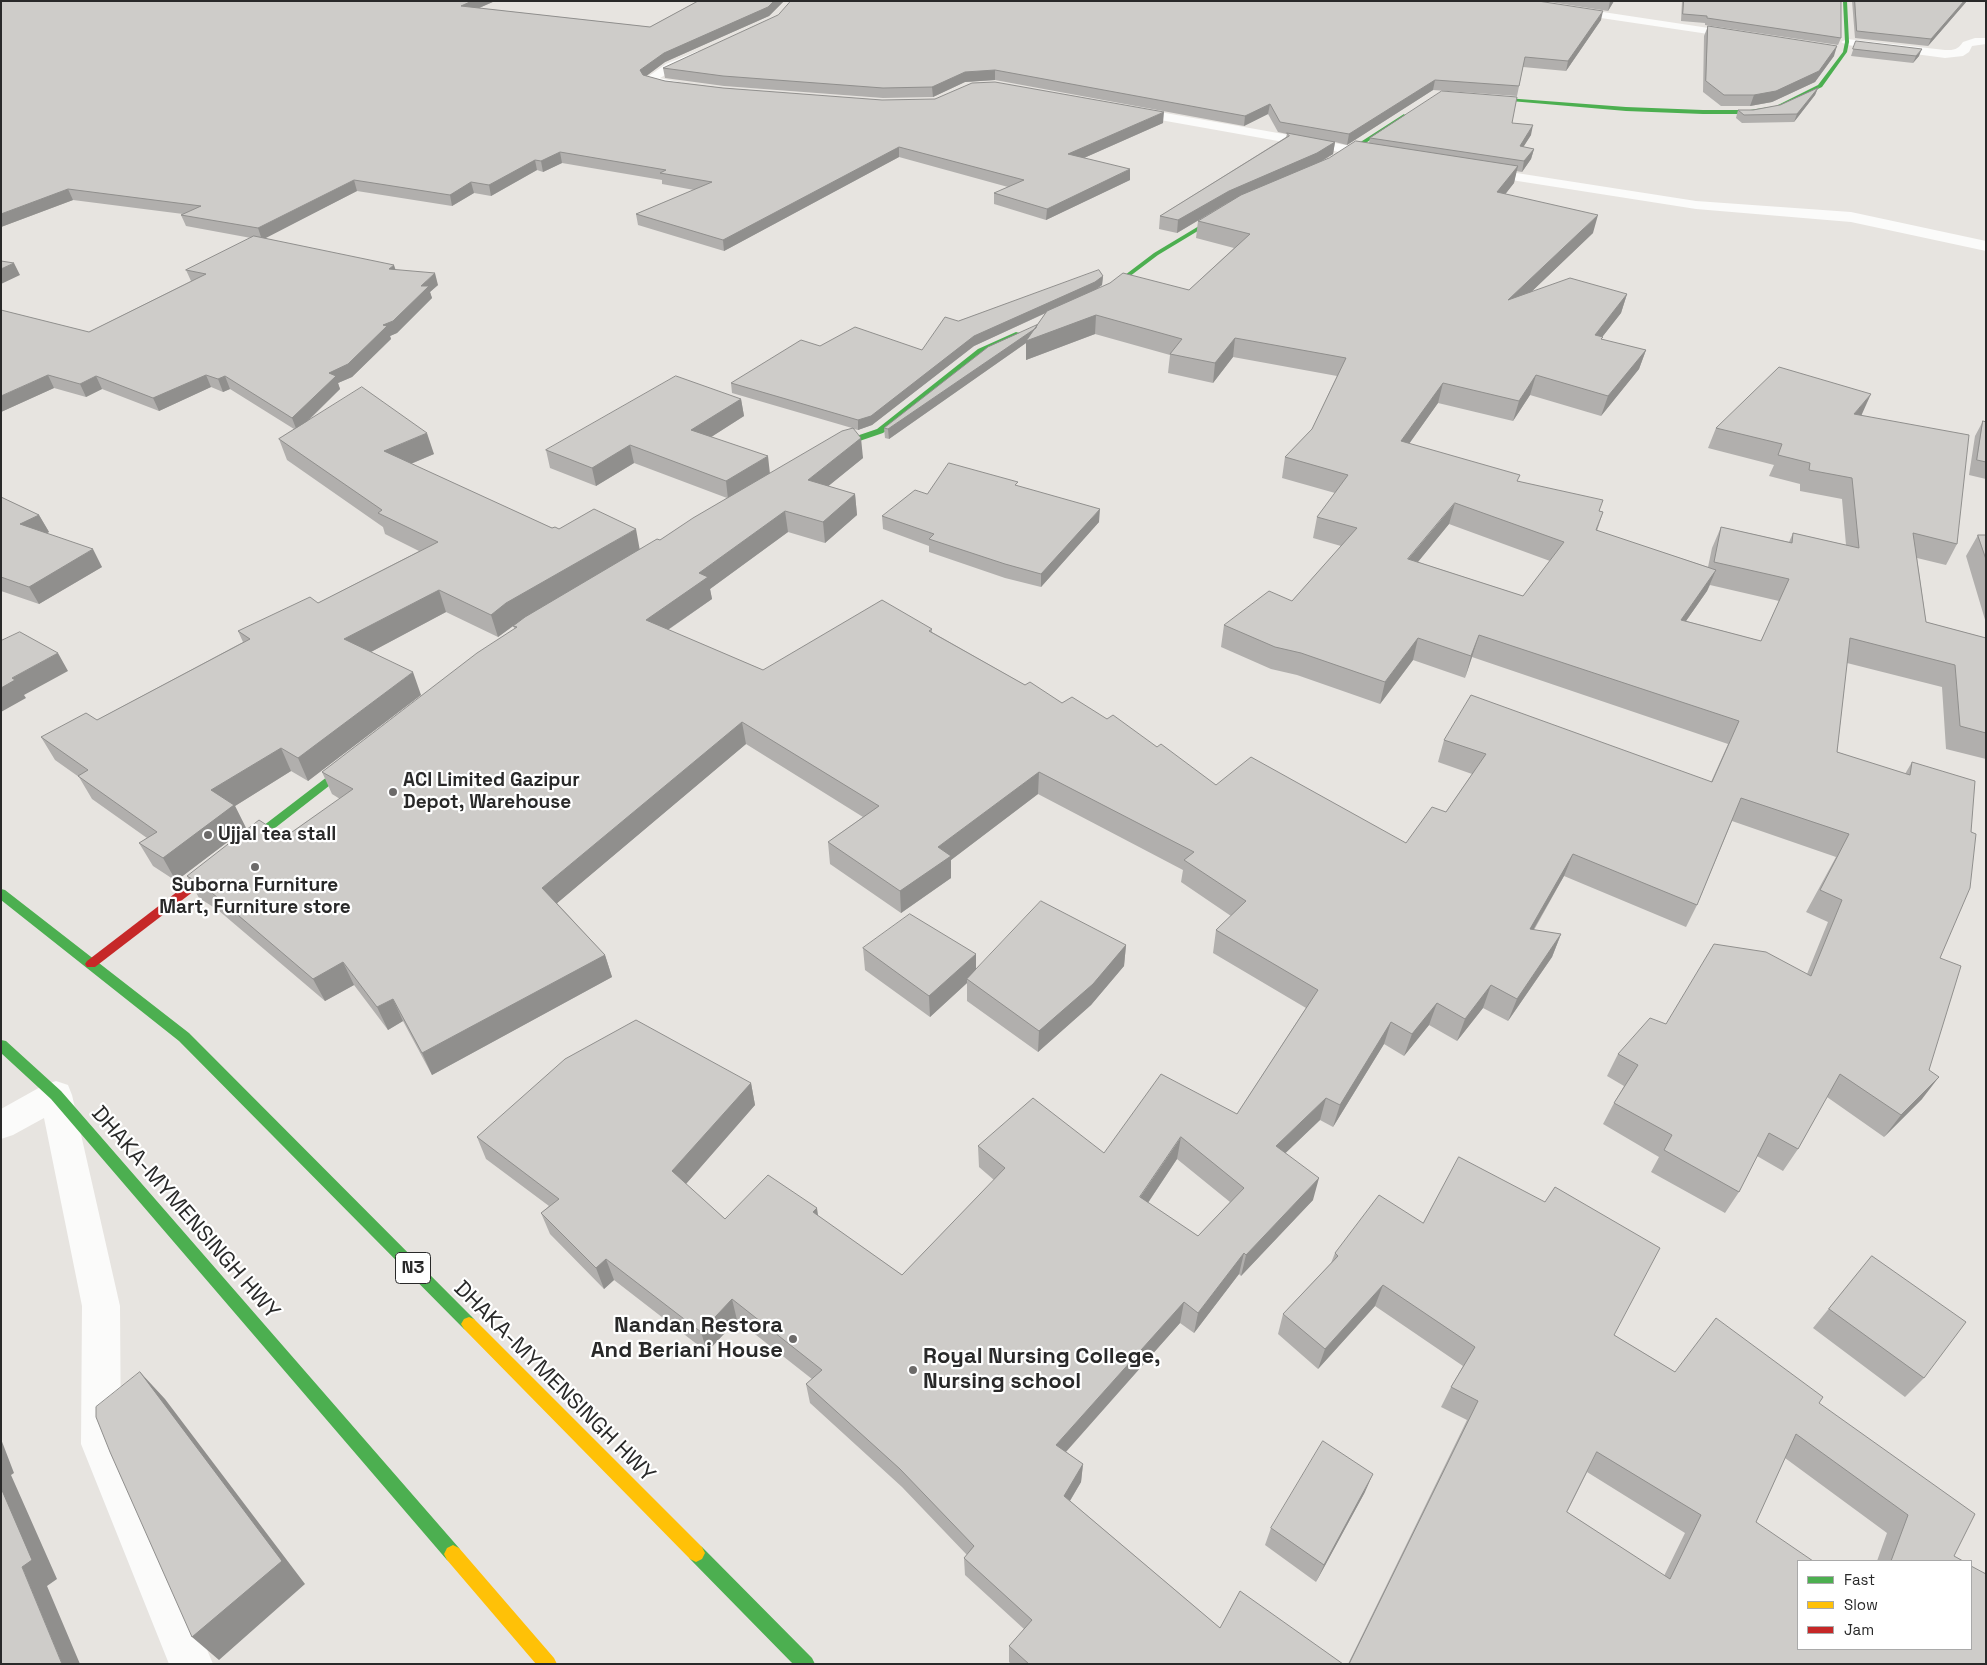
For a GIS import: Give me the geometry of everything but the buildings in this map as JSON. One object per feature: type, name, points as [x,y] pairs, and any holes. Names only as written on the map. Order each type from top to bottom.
[{"type":"main road","points":[[1467,97],[1626,109],[1750,112],[1777,107],[1820,86],[1843,48],[1845,1]]},
{"type":"main road","points":[[1321,170],[1414,110]]},
{"type":"main road","points":[[1085,304],[1102,296],[1156,254],[1242,204]]},
{"type":"main road","points":[[819,456],[836,446],[880,431],[981,351],[1033,328]]},
{"type":"main road","points":[[91,964],[365,753]]},
{"type":"main road","name":"DHAKA-MYMENSINGH HWY","points":[[1,893],[184,1037],[806,1664]]},
{"type":"main road","name":"DHAKA-MYMENSINGH HWY","points":[[1,1046],[56,1095],[548,1664]]},
{"type":"street","points":[[1492,1],[1527,4],[1751,37]]},
{"type":"street","points":[[1843,48],[1945,54],[1959,53],[1965,50],[1967,44],[1975,41],[1986,41]]},
{"type":"street","points":[[696,88],[649,80],[670,67],[713,48]]},
{"type":"street","points":[[1110,107],[1389,157]]},
{"type":"street","points":[[1468,169],[1696,205],[1851,217],[1986,246]]},
{"type":"street","points":[[1,1125],[56,1095],[101,1306],[101,1444],[191,1664]]},
{"type":"traffic: fast","points":[[1479,98],[1626,109],[1703,112],[1750,112],[1777,107],[1820,86],[1845,52],[1847,42],[1845,1]]},
{"type":"traffic: fast","points":[[1331,163],[1404,116]]},
{"type":"traffic: fast","points":[[1099,297],[1156,254],[1229,210]]},
{"type":"traffic: fast","points":[[827,451],[836,446],[880,431],[981,351],[1019,334]]},
{"type":"traffic: fast","points":[[203,878],[357,759]]},
{"type":"traffic: fast","points":[[1,893],[184,1037],[469,1324]]},
{"type":"traffic: fast","points":[[1,1045],[56,1095],[453,1554]]},
{"type":"traffic: fast","points":[[696,1553],[806,1664]]},
{"type":"traffic: slow","points":[[469,1324],[696,1553]]},
{"type":"traffic: slow","points":[[453,1554],[548,1664]]},
{"type":"traffic: jam","points":[[91,964],[203,878]]},
{"type":"place","name":"ACI Limited Gazipur Depot, Warehouse","points":[[393,792]]},
{"type":"place","name":"Ujjal tea stall","points":[[208,835]]},
{"type":"place","name":"Suborna Furniture Mart, Furniture store","points":[[255,867]]},
{"type":"place","name":"Nandan Restora And Beriani House","points":[[793,1339]]},
{"type":"place","name":"Royal Nursing College, Nursing school","points":[[913,1370]]}]
